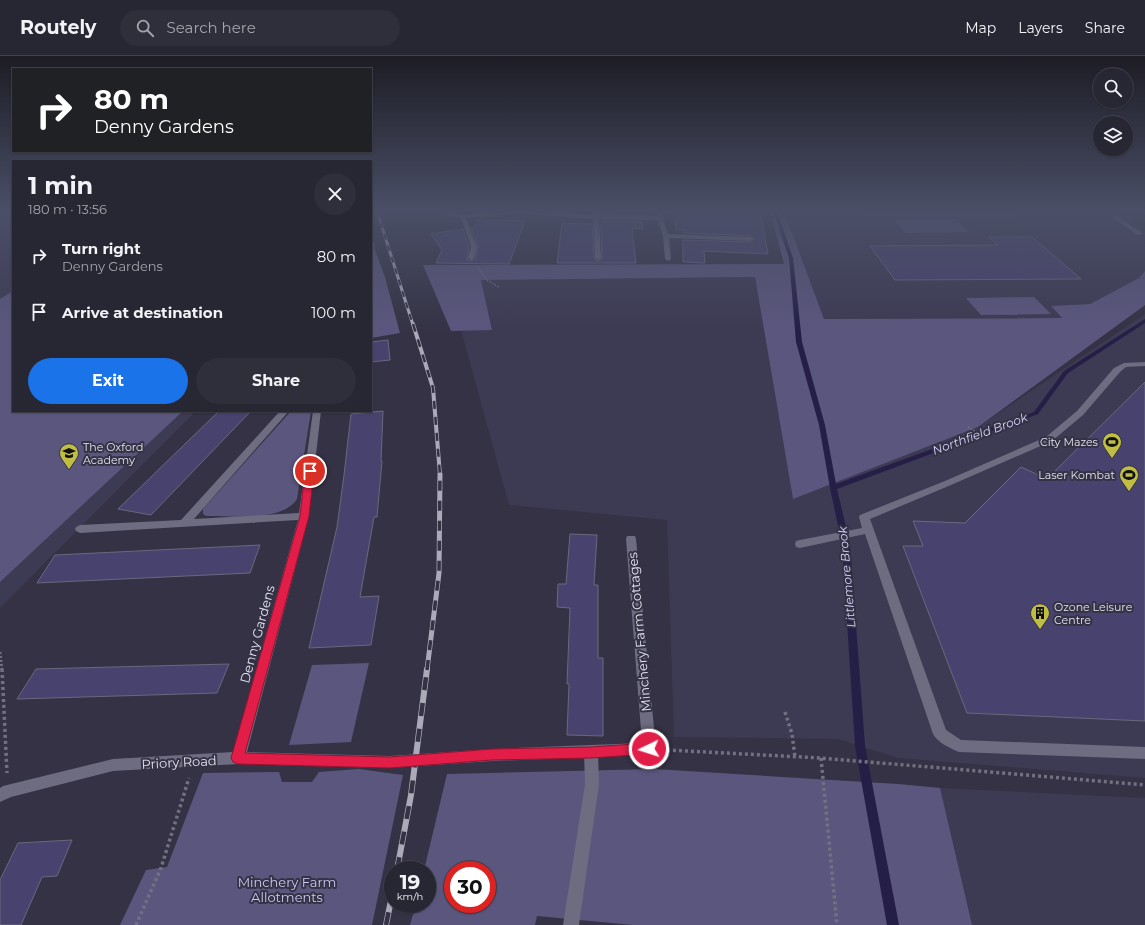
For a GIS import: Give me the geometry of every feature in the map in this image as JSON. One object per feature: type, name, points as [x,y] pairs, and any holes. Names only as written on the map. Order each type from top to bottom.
[{"type":"street","points":[[471,258],[473,252]]},
{"type":"street","points":[[598,252],[598,258]]},
{"type":"street","points":[[667,252],[668,259]]},
{"type":"street","points":[[1145,364],[1124,366],[1117,370],[1080,413],[1049,439],[948,484],[864,517],[940,734],[959,746],[1145,752]]},
{"type":"street","points":[[184,523],[284,412]]},
{"type":"street","name":"Denny Gardens","points":[[238,758],[304,516],[317,412]]},
{"type":"street","points":[[80,529],[304,516]]},
{"type":"street","points":[[800,544],[868,530]]},
{"type":"street","name":"Minchery Farm Cottages","points":[[632,539],[649,749]]},
{"type":"street","name":"Priory Road","points":[[4,793],[113,765],[238,758],[390,762],[492,755],[649,749]]},
{"type":"street","points":[[571,925],[592,784],[591,752]]},
{"type":"path","points":[[471,258],[487,280],[499,288]]},
{"type":"path","points":[[968,427],[984,437]]},
{"type":"path","points":[[0,652],[4,685],[4,793]]},
{"type":"path","points":[[785,712],[792,734],[795,757]]},
{"type":"path","points":[[649,749],[683,752],[821,758],[1145,785]]},
{"type":"path","points":[[821,758],[837,925]]},
{"type":"path","points":[[136,925],[161,868],[195,761]]},
{"type":"shaded area","name":"The Oxford Academy","points":[[0,252],[12,252],[12,412],[195,412],[0,608]]},
{"type":"shaded area","points":[[799,252],[1145,252],[1145,271],[1139,278],[1090,304],[1051,306],[1062,318],[824,319]]},
{"type":"shaded area","points":[[755,277],[793,499],[978,427],[1145,314],[1145,778],[898,758],[838,739],[674,737],[667,520],[509,505],[461,330],[492,330],[481,280]]},
{"type":"shaded area","points":[[898,784],[940,788],[1145,798],[1145,925],[923,925]]},
{"type":"green space","points":[[372,252],[376,252],[385,277],[400,333],[372,338]]},
{"type":"green space","points":[[781,252],[799,252],[824,319],[1062,318],[1051,306],[1090,304],[1139,278],[1145,271],[1145,305],[978,427],[793,499],[755,277],[481,280],[492,330],[451,331],[423,265],[784,264]]},
{"type":"green space","name":"The Oxford Academy","points":[[12,292],[12,412],[182,412],[0,582],[0,299]]},
{"type":"green space","points":[[1034,297],[1051,314],[981,315],[966,298]]},
{"type":"green space","points":[[290,412],[311,412],[297,499],[290,506],[269,514],[242,517],[206,516],[203,514],[203,509]]},
{"type":"green space","points":[[369,663],[351,742],[289,745],[312,665]]},
{"type":"green space","name":"Minchery Farm Allotments","points":[[359,769],[403,775],[384,861],[372,925],[120,925],[146,870],[167,867],[203,773],[279,772],[282,782],[312,782],[319,772]]},
{"type":"green space","points":[[654,769],[898,784],[940,788],[972,925],[633,925],[537,916],[535,925],[410,925],[413,913],[436,913],[436,861],[426,861],[447,774]]},
{"type":"building","points":[[441,252],[468,252],[467,259],[470,261],[475,259],[477,252],[514,252],[509,264],[436,263]]},
{"type":"building","points":[[558,252],[594,252],[594,258],[597,261],[602,259],[602,252],[635,252],[636,263],[557,263]]},
{"type":"building","points":[[683,252],[704,252],[705,263],[683,262]]},
{"type":"building","points":[[716,252],[768,252],[768,254]]},
{"type":"building","points":[[874,252],[1049,252],[1081,279],[895,280]]},
{"type":"building","points":[[388,340],[390,360],[372,362],[372,342]]},
{"type":"building","name":"Ozone Leisure Centre","points":[[1145,382],[1145,721],[967,713],[903,546],[923,546],[913,521],[965,523],[1021,467],[1047,479]]},
{"type":"building","points":[[383,411],[382,461],[377,517],[374,517],[360,597],[379,596],[371,645],[309,648],[337,527],[351,414]]},
{"type":"building","points":[[218,412],[250,412],[151,515],[118,509]]},
{"type":"building","points":[[570,534],[597,535],[594,585],[598,585],[598,658],[603,658],[603,736],[567,735],[569,684],[567,684],[570,608],[557,607],[558,584],[566,584]]},
{"type":"building","points":[[260,545],[250,573],[37,583],[55,555]]},
{"type":"building","points":[[229,664],[217,693],[17,699],[36,669]]},
{"type":"building","points":[[72,840],[57,876],[42,877],[21,925],[0,925],[0,880],[18,843]]},
{"type":"waterway","name":"Littlemore Brook","points":[[789,252],[791,258],[799,342],[822,425],[833,488]]},
{"type":"waterway","name":"Northfield Brook","points":[[833,488],[1036,413],[1066,372],[1145,321]]},
{"type":"waterway","name":"Littlemore Brook","points":[[833,488],[846,544],[860,746],[893,925]]},
{"type":"railway","points":[[390,252],[413,325]]},
{"type":"railway","points":[[413,324],[433,388],[440,475]]},
{"type":"railway","points":[[427,670],[439,573],[440,475]]},
{"type":"railway","points":[[399,861],[411,795],[427,669]]},
{"type":"railway","points":[[386,925],[388,913]]},
{"type":"place","name":"City Mazes","points":[[1112,459]]},
{"type":"place","name":"The Oxford Academy","points":[[69,470]]},
{"type":"place","name":"Laser Kombat","points":[[1129,492]]},
{"type":"place","name":"Ozone Leisure Centre","points":[[1040,630]]},
{"type":"route","points":[[310,471],[304,516],[238,758],[390,762],[492,755],[649,749]]}]
